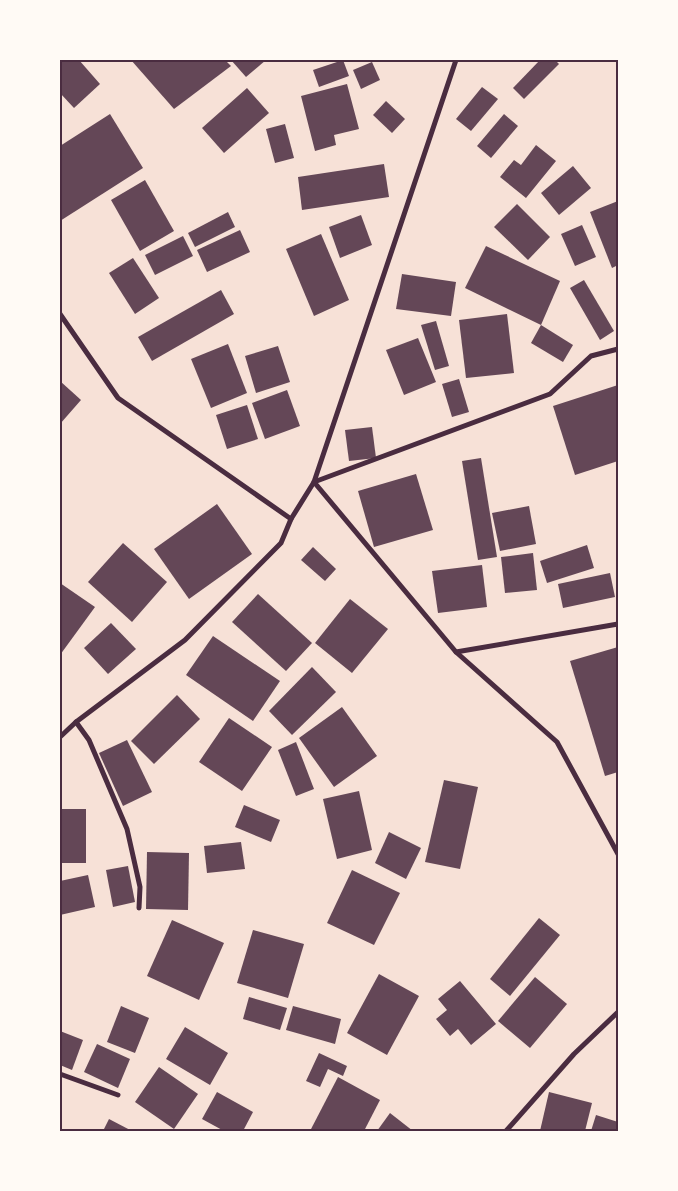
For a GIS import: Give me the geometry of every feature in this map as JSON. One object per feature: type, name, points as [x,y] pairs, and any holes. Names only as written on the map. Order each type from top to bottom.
[{"type":"street","points":[[60,737],[76,722],[185,640],[281,543],[291,518],[314,482],[456,60]]},
{"type":"street","points":[[60,314],[118,398],[291,518]]},
{"type":"street","points":[[314,482],[550,394],[591,356],[618,349]]},
{"type":"street","points":[[314,482],[456,652],[557,742],[618,854]]},
{"type":"street","points":[[456,652],[618,624]]},
{"type":"street","points":[[76,722],[89,740],[127,829],[140,887],[139,908]]},
{"type":"street","points":[[506,1131],[574,1054],[618,1012]]},
{"type":"street","points":[[60,1074],[118,1094]]},
{"type":"building","points":[[60,60],[79,60],[100,84],[74,108],[60,93]]},
{"type":"building","points":[[131,60],[225,60],[231,66],[174,109]]},
{"type":"building","points":[[231,60],[266,60],[246,77]]},
{"type":"building","points":[[343,60],[349,76],[319,87],[313,70]]},
{"type":"building","points":[[540,60],[555,60],[559,64],[524,99],[513,88]]},
{"type":"building","points":[[372,62],[380,80],[361,89],[353,70]]},
{"type":"building","points":[[347,84],[359,129],[334,135],[336,145],[315,151],[301,96]]},
{"type":"building","points":[[482,87],[498,99],[471,131],[456,119]]},
{"type":"building","points":[[247,88],[269,113],[224,153],[202,128]]},
{"type":"building","points":[[386,101],[405,119],[392,133],[373,115]]},
{"type":"building","points":[[110,114],[143,168],[60,221],[60,146]]},
{"type":"building","points":[[504,114],[518,126],[491,158],[477,146]]},
{"type":"building","points":[[285,124],[294,158],[275,163],[266,129]]},
{"type":"building","points":[[536,145],[556,161],[526,198],[500,177],[514,160],[521,165]]},
{"type":"building","points":[[384,164],[389,197],[302,210],[298,177]]},
{"type":"building","points":[[573,166],[591,188],[559,215],[541,193]]},
{"type":"building","points":[[145,180],[174,231],[140,251],[111,200]]},
{"type":"building","points":[[618,201],[618,265],[612,268],[590,212]]},
{"type":"building","points":[[517,204],[550,237],[528,260],[494,227]]},
{"type":"building","points":[[228,212],[235,227],[195,247],[188,233]]},
{"type":"building","points":[[361,215],[372,245],[340,258],[329,227]]},
{"type":"building","points":[[582,225],[596,257],[575,266],[561,234]]},
{"type":"building","points":[[240,230],[250,252],[207,272],[197,250]]},
{"type":"building","points":[[321,234],[349,300],[314,316],[286,249]]},
{"type":"building","points":[[183,236],[193,256],[155,275],[145,255]]},
{"type":"building","points":[[486,246],[560,281],[541,325],[465,288]]},
{"type":"building","points":[[133,258],[159,298],[135,314],[109,273]]},
{"type":"building","points":[[402,274],[456,282],[451,316],[396,309]]},
{"type":"building","points":[[584,280],[614,331],[600,340],[570,288]]},
{"type":"building","points":[[221,290],[234,314],[152,361],[138,337]]},
{"type":"building","points":[[507,314],[514,373],[466,378],[459,320]]},
{"type":"building","points":[[436,321],[449,366],[435,370],[421,325]]},
{"type":"building","points":[[541,325],[573,345],[563,362],[531,343]]},
{"type":"building","points":[[418,338],[436,382],[404,395],[386,350]]},
{"type":"building","points":[[228,344],[247,393],[211,408],[191,359]]},
{"type":"building","points":[[278,346],[290,382],[256,393],[245,356]]},
{"type":"building","points":[[459,379],[469,412],[452,417],[442,384]]},
{"type":"building","points":[[60,381],[81,400],[60,424]]},
{"type":"building","points":[[618,385],[618,461],[575,475],[553,406]]},
{"type":"building","points":[[287,390],[300,426],[265,439],[252,403]]},
{"type":"building","points":[[247,405],[258,439],[227,449],[216,415]]},
{"type":"building","points":[[372,427],[376,458],[349,461],[345,430]]},
{"type":"building","points":[[481,458],[497,557],[478,560],[462,461]]},
{"type":"building","points":[[416,474],[433,530],[374,547],[358,491]]},
{"type":"building","points":[[217,504],[252,554],[189,599],[154,549]]},
{"type":"building","points":[[529,506],[536,544],[500,551],[492,513]]},
{"type":"building","points":[[123,543],[167,582],[132,622],[88,582]]},
{"type":"building","points":[[587,545],[594,568],[547,583],[540,561]]},
{"type":"building","points":[[313,547],[336,569],[325,581],[301,560]]},
{"type":"building","points":[[533,553],[537,590],[505,593],[501,557]]},
{"type":"building","points":[[482,565],[487,607],[438,613],[432,571]]},
{"type":"building","points":[[610,573],[615,597],[563,608],[558,584]]},
{"type":"building","points":[[60,583],[95,607],[60,655]]},
{"type":"building","points":[[258,594],[312,643],[286,671],[232,622]]},
{"type":"building","points":[[350,599],[388,629],[352,673],[315,643]]},
{"type":"building","points":[[111,623],[136,649],[108,674],[84,648]]},
{"type":"building","points":[[213,636],[280,681],[253,721],[186,675]]},
{"type":"building","points":[[618,647],[618,772],[605,776],[570,661]]},
{"type":"building","points":[[312,667],[336,692],[292,735],[269,711]]},
{"type":"building","points":[[177,695],[200,719],[154,764],[131,741]]},
{"type":"building","points":[[342,707],[377,756],[334,787],[299,738]]},
{"type":"building","points":[[229,718],[272,747],[242,791],[199,762]]},
{"type":"building","points":[[127,740],[152,792],[123,806],[99,753]]},
{"type":"building","points":[[296,742],[314,789],[296,796],[278,750]]},
{"type":"building","points":[[444,780],[478,787],[460,869],[425,862]]},
{"type":"building","points":[[359,791],[372,850],[337,859],[323,799]]},
{"type":"building","points":[[244,805],[280,820],[271,842],[235,827]]},
{"type":"building","points":[[60,809],[86,809],[86,863],[60,863]]},
{"type":"building","points":[[389,832],[421,848],[406,879],[375,863]]},
{"type":"building","points":[[241,842],[245,869],[207,873],[204,846]]},
{"type":"building","points":[[147,852],[189,853],[188,910],[146,909]]},
{"type":"building","points":[[128,866],[135,902],[113,907],[106,870]]},
{"type":"building","points":[[352,870],[400,893],[374,945],[327,923]]},
{"type":"building","points":[[88,875],[95,907],[60,915],[60,881]]},
{"type":"building","points":[[539,918],[560,935],[510,996],[490,979]]},
{"type":"building","points":[[172,920],[224,943],[199,1000],[147,976]]},
{"type":"building","points":[[253,930],[304,944],[288,998],[237,983]]},
{"type":"building","points":[[379,974],[419,996],[387,1055],[347,1033]]},
{"type":"building","points":[[535,977],[567,1004],[530,1048],[498,1021]]},
{"type":"building","points":[[460,981],[496,1024],[471,1045],[458,1029],[450,1036],[436,1019],[447,1010],[438,999]]},
{"type":"building","points":[[249,997],[287,1008],[280,1030],[243,1019]]},
{"type":"building","points":[[121,1006],[149,1018],[135,1053],[107,1042]]},
{"type":"building","points":[[293,1006],[341,1019],[335,1044],[286,1030]]},
{"type":"building","points":[[185,1027],[228,1053],[210,1085],[166,1059]]},
{"type":"building","points":[[60,1031],[83,1040],[72,1070],[60,1065]]},
{"type":"building","points":[[97,1044],[130,1059],[118,1088],[84,1072]]},
{"type":"building","points":[[319,1053],[347,1066],[343,1076],[328,1069],[320,1087],[306,1081]]},
{"type":"building","points":[[159,1067],[198,1094],[174,1129],[135,1102]]},
{"type":"building","points":[[338,1077],[380,1100],[364,1131],[310,1131]]},
{"type":"building","points":[[217,1092],[253,1112],[243,1131],[224,1131],[202,1119]]},
{"type":"building","points":[[549,1092],[592,1103],[585,1131],[540,1131]]},
{"type":"building","points":[[390,1113],[413,1131],[377,1131]]},
{"type":"building","points":[[596,1115],[618,1122],[617,1131],[591,1131]]},
{"type":"building","points":[[109,1119],[132,1131],[103,1131]]}]
